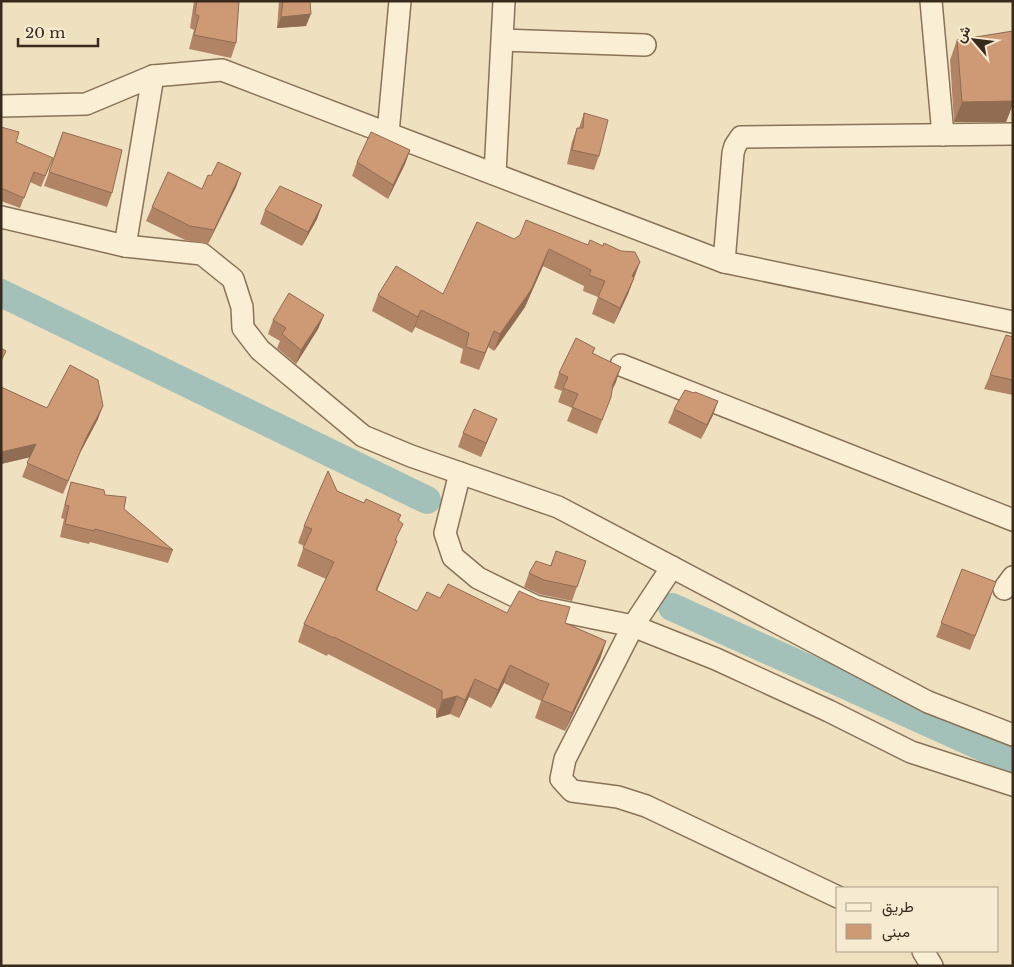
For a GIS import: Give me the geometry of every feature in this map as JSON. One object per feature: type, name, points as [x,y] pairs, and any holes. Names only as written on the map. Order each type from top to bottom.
[{"type":"street","points":[[388,134],[400,1]]},
{"type":"street","points":[[495,174],[504,1]]},
{"type":"street","points":[[931,1],[943,135]]},
{"type":"street","points":[[503,40],[645,44]]},
{"type":"street","points":[[1,106],[86,104],[153,76],[222,70],[724,262],[1013,322]]},
{"type":"street","points":[[125,246],[153,76]]},
{"type":"street","points":[[724,262],[733,154],[741,137],[1013,134]]},
{"type":"street","points":[[1,217],[125,246],[202,254],[233,279],[242,307],[243,328],[260,350],[363,436],[411,456],[558,507],[928,702],[1013,735]]},
{"type":"street","points":[[621,365],[1013,520]]},
{"type":"street","points":[[460,473],[444,533],[453,558],[478,578],[535,606],[633,626],[716,659],[829,711],[911,752],[1013,785]]},
{"type":"street","points":[[672,568],[633,626],[565,759],[562,779],[572,791],[618,798],[646,806],[836,896]]},
{"type":"street","points":[[924,952],[932,966]]},
{"type":"building","points":[[197,1],[239,1],[236,43],[194,35],[199,16],[195,14]]},
{"type":"building","points":[[283,1],[310,1],[311,14],[281,17]]},
{"type":"building","points":[[1013,31],[1013,101],[962,102],[957,40]]},
{"type":"building","points":[[584,113],[608,120],[599,156],[572,150],[577,128],[583,128]]},
{"type":"building","points":[[1,127],[19,132],[16,142],[53,158],[45,176],[34,172],[24,198],[1,188]]},
{"type":"building","points":[[63,132],[122,150],[112,193],[49,172]]},
{"type":"building","points":[[371,132],[410,150],[393,185],[357,162]]},
{"type":"building","points":[[218,162],[241,173],[214,230],[190,226],[152,207],[168,172],[202,189],[208,175],[211,176]]},
{"type":"building","points":[[280,186],[322,205],[308,232],[265,210]]},
{"type":"building","points":[[526,220],[588,245],[590,240],[603,246],[604,243],[621,251],[635,252],[640,262],[632,276],[634,278],[620,308],[598,297],[605,281],[589,275],[591,270],[549,249],[531,290],[500,334],[494,331],[485,353],[466,347],[469,333],[421,310],[418,317],[378,295],[396,266],[443,294],[477,222],[514,239],[520,235]]},
{"type":"building","points":[[289,293],[324,315],[301,350],[282,334],[286,328],[273,320]]},
{"type":"building","points":[[1006,335],[1013,337],[1013,380],[990,375]]},
{"type":"building","points":[[576,338],[595,348],[592,353],[621,367],[613,384],[611,397],[602,420],[572,407],[578,394],[563,388],[568,377],[559,373]]},
{"type":"building","points":[[1,348],[6,351],[1,361]]},
{"type":"building","points":[[70,365],[98,380],[103,406],[85,440],[68,481],[27,463],[36,444],[1,452],[1,387],[47,408]]},
{"type":"building","points":[[685,390],[718,401],[707,425],[674,409]]},
{"type":"building","points":[[474,409],[497,419],[486,443],[463,433]]},
{"type":"building","points":[[328,471],[337,491],[364,503],[366,499],[401,515],[398,520],[403,524],[376,590],[417,611],[427,592],[440,598],[448,584],[507,613],[519,591],[539,600],[570,607],[565,623],[606,641],[572,713],[542,700],[549,684],[510,665],[498,690],[475,679],[465,700],[457,696],[442,700],[442,691],[304,624],[334,562],[303,548],[312,529],[304,526]]},
{"type":"building","points":[[71,482],[104,490],[105,495],[126,497],[124,509],[173,550],[95,529],[94,531],[65,524],[69,506],[65,505]]},
{"type":"building","points":[[556,551],[586,561],[577,587],[544,580],[529,573],[536,561],[551,566]]},
{"type":"building","points":[[962,569],[996,582],[975,636],[941,623]]},
{"type":"waterway","points":[[1,293],[427,500]]},
{"type":"waterway","points":[[672,607],[1013,761]]}]
